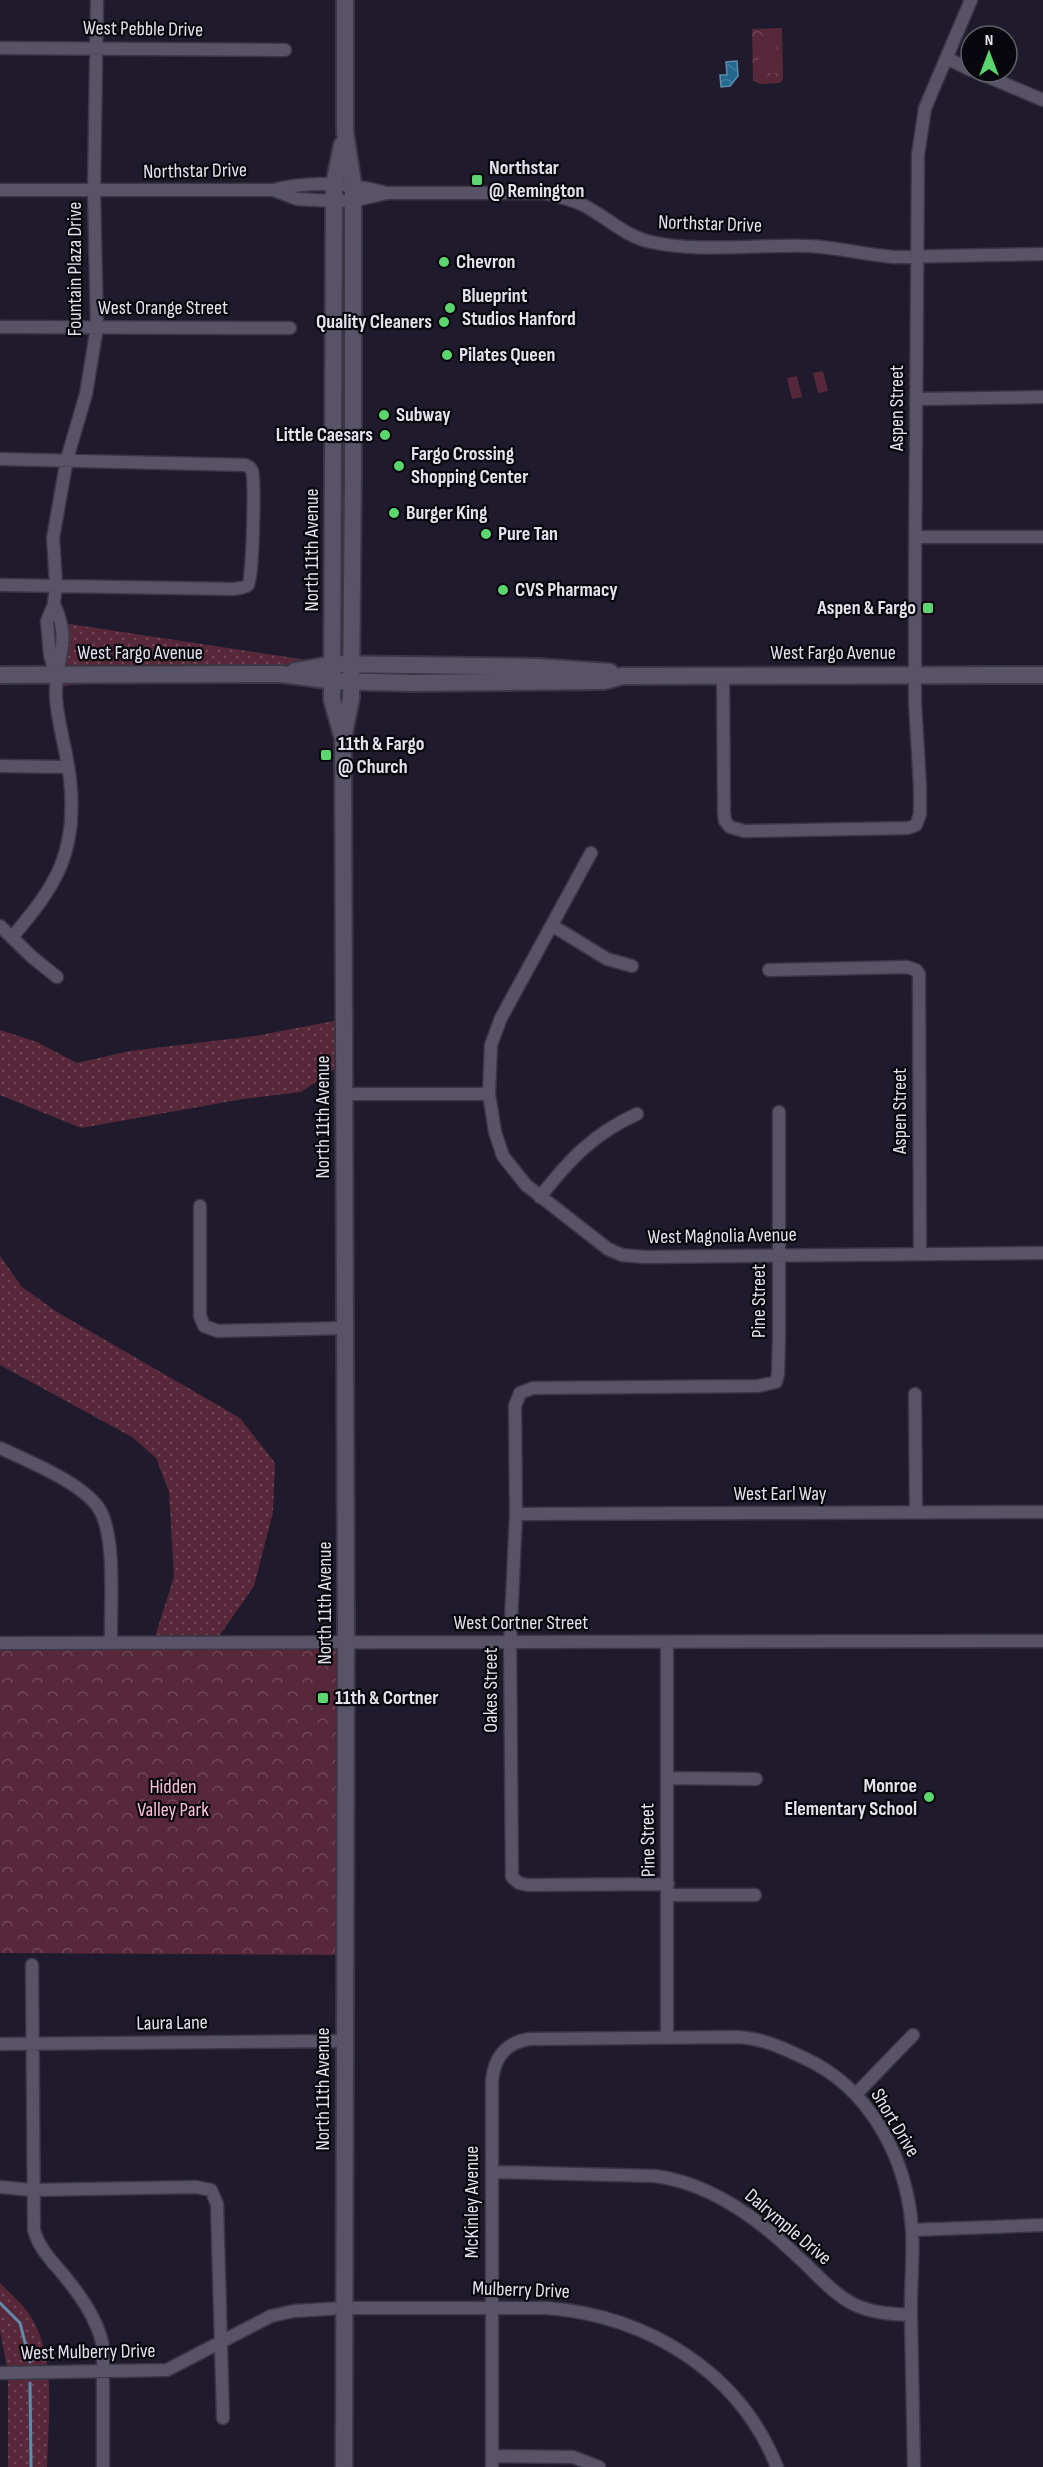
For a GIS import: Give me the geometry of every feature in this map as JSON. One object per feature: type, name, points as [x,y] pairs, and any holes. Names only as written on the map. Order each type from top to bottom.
[{"type":"main road","name":"North 11th Avenue","points":[[344,2467],[346,1642],[343,739],[351,698],[353,475],[353,192],[345,132],[345,0]]},
{"type":"main road","name":"North 11th Avenue","points":[[343,739],[332,700],[334,672],[332,359],[334,193],[345,132]]},
{"type":"main road","name":"North 11th Avenue","points":[[332,359],[339,378],[339,453],[353,475]]},
{"type":"main road","name":"West Fargo Avenue","points":[[0,675],[281,674],[334,672],[351,664],[538,667],[607,671],[622,676]]},
{"type":"main road","name":"West Fargo Avenue","points":[[334,672],[351,682],[604,681],[622,676],[1043,675]]},
{"type":"street","name":"Fountain Plaza Drive","points":[[12,937],[49,891],[69,843],[72,817],[70,777],[56,700],[56,675],[62,654],[63,623],[54,604],[56,584],[53,538],[67,459],[86,394],[97,328],[94,191],[97,0]]},
{"type":"street","name":"Aspen Street","points":[[723,675],[724,812],[730,827],[744,831],[908,828],[916,825],[920,814],[920,787],[915,674],[916,176],[925,108],[971,0]]},
{"type":"street","name":"West Pebble Drive","points":[[0,48],[285,50]]},
{"type":"street","points":[[946,58],[959,64]]},
{"type":"street","points":[[1005,84],[1043,100]]},
{"type":"street","name":"Northstar Drive","points":[[0,190],[273,190],[297,199],[353,192],[544,193],[584,205],[628,235],[653,243],[682,246],[831,247],[873,256],[1043,254]]},
{"type":"street","name":"West Orange Street","points":[[0,327],[290,328]]},
{"type":"street","points":[[917,399],[1043,397]]},
{"type":"street","points":[[0,459],[228,463],[249,466],[253,473],[251,571],[248,585],[234,589],[56,584],[0,585]]},
{"type":"street","points":[[915,537],[1043,537]]},
{"type":"street","points":[[0,766],[67,767]]},
{"type":"street","name":"West Magnolia Avenue","points":[[591,853],[494,1034],[491,1045],[489,1094],[495,1132],[503,1156],[526,1185],[608,1249],[622,1255],[645,1257],[1043,1253]]},
{"type":"street","points":[[0,926],[57,977]]},
{"type":"street","points":[[553,926],[607,959],[632,966]]},
{"type":"street","name":"Aspen Street","points":[[769,970],[907,967],[916,970],[920,981],[920,1254]]},
{"type":"street","points":[[344,1094],[489,1094]]},
{"type":"street","name":"Pine Street","points":[[520,1394],[533,1388],[547,1387],[758,1386],[776,1382],[778,1374],[779,1112]]},
{"type":"street","points":[[540,1197],[578,1152],[600,1135],[637,1114]]},
{"type":"street","points":[[200,1206],[200,1316],[204,1326],[218,1331],[345,1328]]},
{"type":"street","name":"Oakes Street","points":[[520,1394],[515,1406],[516,1514],[510,1643],[511,1871],[514,1880],[528,1885],[668,1890]]},
{"type":"street","points":[[915,1394],[916,1513]]},
{"type":"street","points":[[0,1448],[72,1485],[93,1502],[100,1511],[107,1529],[110,1548],[111,1643]]},
{"type":"street","name":"West Earl Way","points":[[516,1514],[1043,1512]]},
{"type":"street","name":"West Cortner Street","points":[[0,1643],[1043,1641]]},
{"type":"street","name":"Pine Street","points":[[667,1642],[667,2037]]},
{"type":"street","points":[[667,1778],[756,1779]]},
{"type":"street","points":[[668,1890],[755,1895]]},
{"type":"street","points":[[32,1965],[34,2230],[36,2239],[86,2305],[96,2323],[104,2346],[103,2467]]},
{"type":"street","points":[[856,2094],[913,2035]]},
{"type":"street","name":"Short Drive","points":[[506,2048],[520,2040],[530,2039],[737,2037],[762,2040],[810,2060],[839,2079],[856,2094],[889,2144],[907,2188],[912,2230],[914,2467]]},
{"type":"street","name":"Laura Lane","points":[[0,2044],[344,2041]]},
{"type":"street","name":"McKinley Avenue","points":[[492,2461],[493,2069],[506,2048]]},
{"type":"street","name":"Dalrymple Drive","points":[[492,2172],[655,2176],[680,2182],[714,2194],[749,2215],[790,2249],[833,2290],[853,2304],[869,2311],[911,2315]]},
{"type":"street","points":[[0,2187],[32,2190],[196,2187],[212,2190],[217,2204],[222,2418]]},
{"type":"street","points":[[912,2230],[1043,2225]]},
{"type":"street","name":"Mulberry Drive","points":[[344,2308],[570,2310],[627,2324],[652,2335],[694,2361],[731,2393],[753,2419],[777,2467]]},
{"type":"street","name":"West Mulberry Drive","points":[[0,2373],[167,2370],[283,2312],[344,2308]]},
{"type":"street","points":[[492,2461],[573,2457],[599,2467]]},
{"type":"green space","points":[[782,28],[783,79],[780,83],[761,84],[753,81],[752,29]]},
{"type":"green space","points":[[759,36],[776,36],[777,73],[759,73]]},
{"type":"green space","points":[[823,371],[828,391],[818,393],[813,373]]},
{"type":"green space","points":[[797,376],[802,397],[792,399],[787,378]]},
{"type":"green space","points":[[54,604],[63,623],[334,664],[351,664],[351,682],[128,678],[56,687],[47,621]]},
{"type":"green space","points":[[344,1019],[344,1063],[301,1092],[243,1099],[81,1128],[0,1095],[0,1030],[37,1042],[77,1063],[130,1051],[255,1036]]},
{"type":"green space","points":[[0,1256],[22,1287],[57,1312],[240,1418],[275,1463],[273,1512],[254,1586],[215,1642],[153,1643],[174,1577],[169,1492],[156,1458],[132,1437],[0,1365]]},
{"type":"green space","name":"Hidden Valley Park","points":[[346,1642],[344,1955],[0,1953],[0,1643]]},
{"type":"green space","points":[[0,2283],[23,2306],[42,2342],[49,2383],[47,2467],[8,2467],[8,2373],[0,2330]]},
{"type":"water","points":[[737,61],[738,76],[730,86],[721,87],[720,75],[727,75],[726,62]]},
{"type":"waterway","points":[[0,2303],[20,2323],[30,2362]]},
{"type":"waterway","points":[[30,2383],[31,2467]]},
{"type":"place","name":"Northstar @ Remington","points":[[477,180]]},
{"type":"place","name":"Chevron","points":[[444,262]]},
{"type":"place","name":"Blueprint Studios Hanford","points":[[450,308]]},
{"type":"place","name":"Quality Cleaners","points":[[444,322]]},
{"type":"place","name":"Pilates Queen","points":[[447,355]]},
{"type":"place","name":"Subway","points":[[384,415]]},
{"type":"place","name":"Little Caesars","points":[[385,435]]},
{"type":"place","name":"Fargo Crossing Shopping Center","points":[[399,466]]},
{"type":"place","name":"Burger King","points":[[394,513]]},
{"type":"place","name":"Pure Tan","points":[[486,534]]},
{"type":"place","name":"CVS Pharmacy","points":[[503,590]]},
{"type":"place","name":"Aspen & Fargo","points":[[928,608]]},
{"type":"place","name":"11th & Fargo @ Church","points":[[326,755]]},
{"type":"place","name":"11th & Cortner","points":[[323,1698]]},
{"type":"place","name":"Monroe Elementary School","points":[[929,1797]]}]
